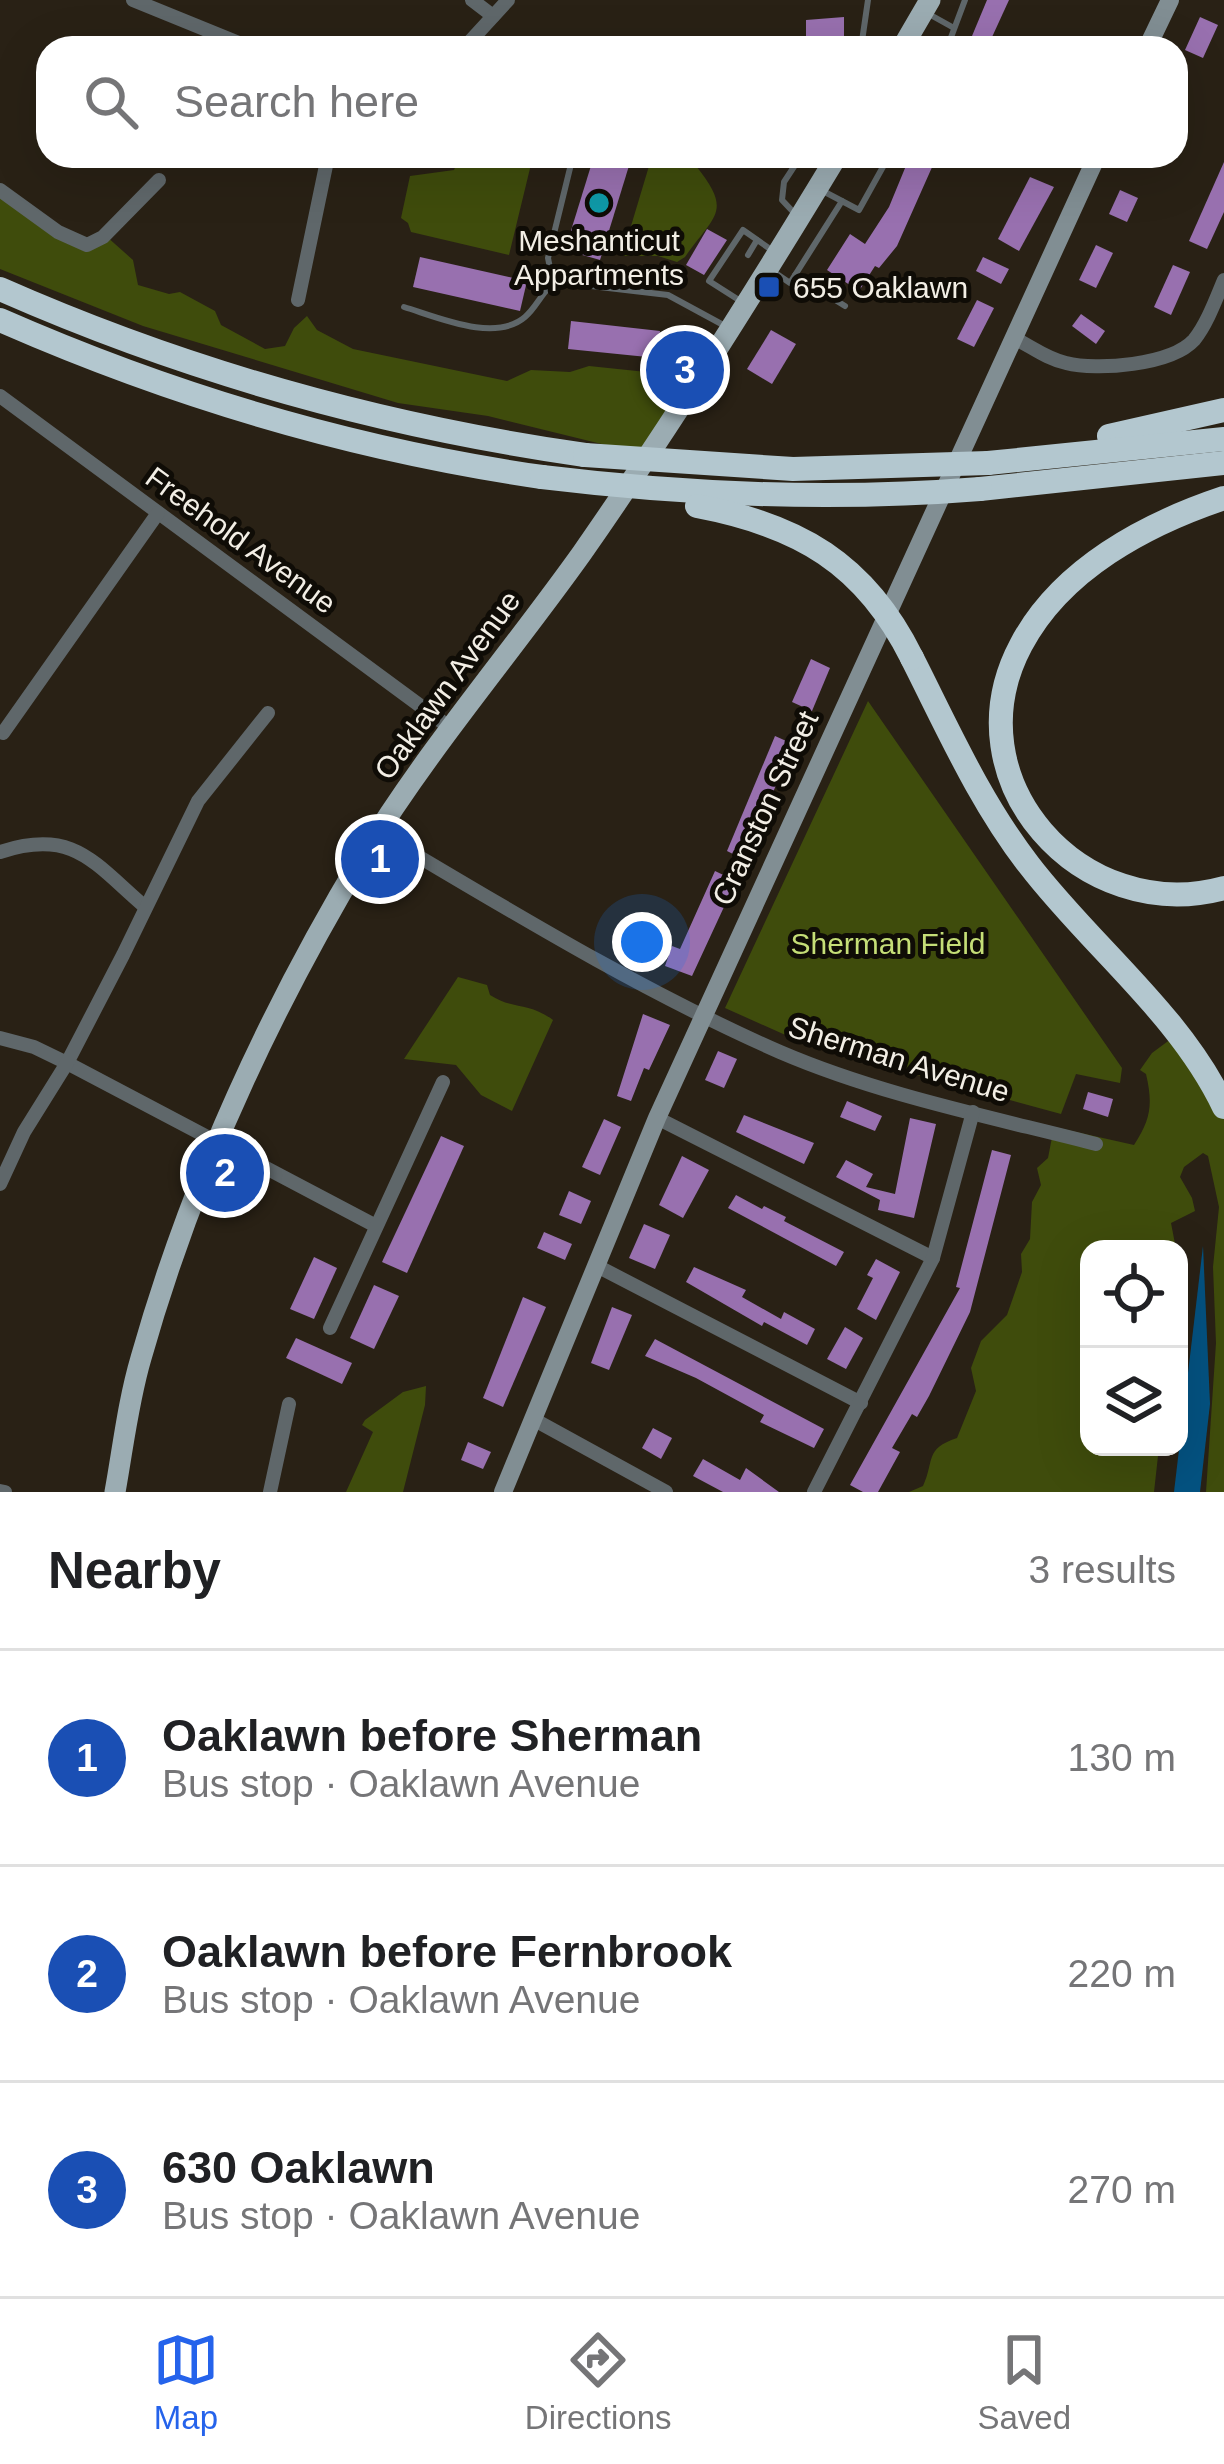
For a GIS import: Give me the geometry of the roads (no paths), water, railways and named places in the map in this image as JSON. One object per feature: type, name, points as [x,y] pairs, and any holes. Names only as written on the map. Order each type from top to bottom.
[{"type":"highway","points":[[0,289],[143,347],[277,391],[430,430],[585,455],[743,467],[855,469],[1224,439]]},
{"type":"highway","points":[[0,320],[87,357],[236,409],[385,449],[736,514],[786,528],[870,592],[892,621],[982,797],[1014,845],[1190,1050],[1224,1107]]},
{"type":"highway","points":[[990,457],[1135,432],[1224,410]]},
{"type":"highway","points":[[542,477],[664,492],[903,496],[1224,464]]},
{"type":"highway","points":[[1224,498],[1132,539],[1096,562],[1053,600],[1014,658],[1002,723],[1005,757],[1017,793],[1037,828],[1066,857],[1103,880],[1141,892],[1181,895],[1224,888]]},
{"type":"main road","points":[[909,36],[927,6]]},
{"type":"main road","name":"Oaklawn Avenue","points":[[115,1492],[134,1384],[154,1310],[187,1212],[264,1040],[379,833],[449,727],[579,556],[730,329],[733,294],[773,261],[830,168]]},
{"type":"street","points":[[133,0],[222,36]]},
{"type":"street","points":[[472,0],[493,16]]},
{"type":"street","points":[[475,36],[508,0]]},
{"type":"street","points":[[1153,36],[1170,0]]},
{"type":"street","points":[[298,300],[326,168]]},
{"type":"street","name":"Cranston Street","points":[[503,1492],[704,1013],[1092,168]]},
{"type":"street","points":[[0,190],[58,232],[87,245],[103,237],[159,180]]},
{"type":"street","points":[[1015,338],[1051,358],[1082,367],[1171,355],[1193,340],[1224,280]]},
{"type":"street","name":"Freehold Avenue","points":[[0,396],[449,727]]},
{"type":"street","points":[[3,733],[158,513]]},
{"type":"street","points":[[0,1184],[123,955],[198,801],[268,713]]},
{"type":"street","name":"Sherman Avenue","points":[[379,833],[608,966],[809,1064],[1096,1144]]},
{"type":"street","points":[[0,852],[34,844],[73,847],[92,857],[143,906]]},
{"type":"street","points":[[0,1038],[67,1063],[376,1226]]},
{"type":"street","points":[[330,1328],[443,1082]]},
{"type":"street","points":[[814,1492],[933,1258],[973,1112]]},
{"type":"street","points":[[658,1118],[933,1258]]},
{"type":"street","points":[[596,1264],[861,1403]]},
{"type":"street","points":[[270,1492],[289,1404]]},
{"type":"street","points":[[533,1419],[666,1492]]},
{"type":"lane","points":[[863,36],[868,0]]},
{"type":"lane","points":[[952,36],[965,0]]},
{"type":"lane","points":[[927,6],[955,28]]},
{"type":"lane","points":[[553,283],[548,258],[569,168]]},
{"type":"lane","points":[[793,168],[784,182],[782,200],[822,231]]},
{"type":"lane","points":[[818,188],[859,210],[882,168]]},
{"type":"lane","points":[[733,294],[709,281],[743,230],[757,240],[790,283],[842,201]]},
{"type":"lane","points":[[748,255],[757,240]]},
{"type":"lane","points":[[795,274],[845,306]]},
{"type":"lane","points":[[404,308],[499,329],[523,319],[553,283]]},
{"type":"lane","points":[[553,283],[668,295],[730,329]]},
{"type":"water","points":[[1203,1246],[1210,1404],[1200,1492],[1174,1492],[1178,1456],[1188,1456],[1188,1373]]},
{"type":"place","name":"Meshanticut Appartments","points":[[599,203]]},
{"type":"place","name":"655 Oaklawn","points":[[769,287]]},
{"type":"place","name":"630 Oaklawn","points":[[685,370]]},
{"type":"place","name":"Oaklawn before Sherman","points":[[380,859]]},
{"type":"place","name":"Oaklawn before Fernbrook","points":[[225,1173]]},
{"type":"park label","name":"Sherman Field","points":[[888,943]]}]
